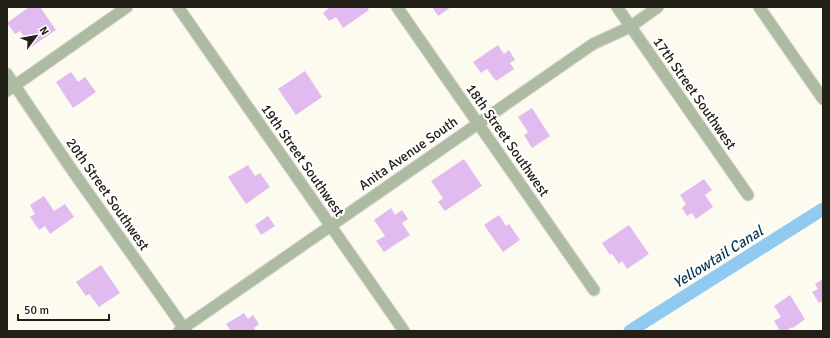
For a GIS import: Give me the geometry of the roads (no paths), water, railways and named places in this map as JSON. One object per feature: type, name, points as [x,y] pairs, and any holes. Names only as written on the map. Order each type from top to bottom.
[{"type":"street","points":[[11,88],[127,7]]},
{"type":"street","name":"19th Street Southwest","points":[[178,7],[404,331]]},
{"type":"street","name":"18th Street Southwest","points":[[397,7],[594,290]]},
{"type":"street","name":"17th Street Southwest","points":[[617,7],[748,195]]},
{"type":"street","name":"Anita Avenue South","points":[[183,330],[477,123],[593,44],[630,27],[658,7]]},
{"type":"street","points":[[759,7],[823,99]]},
{"type":"street","name":"20th Street Southwest","points":[[7,74],[11,88],[72,170],[183,330]]},
{"type":"waterway","name":"Yellowtail Canal","points":[[630,331],[823,209]]}]
